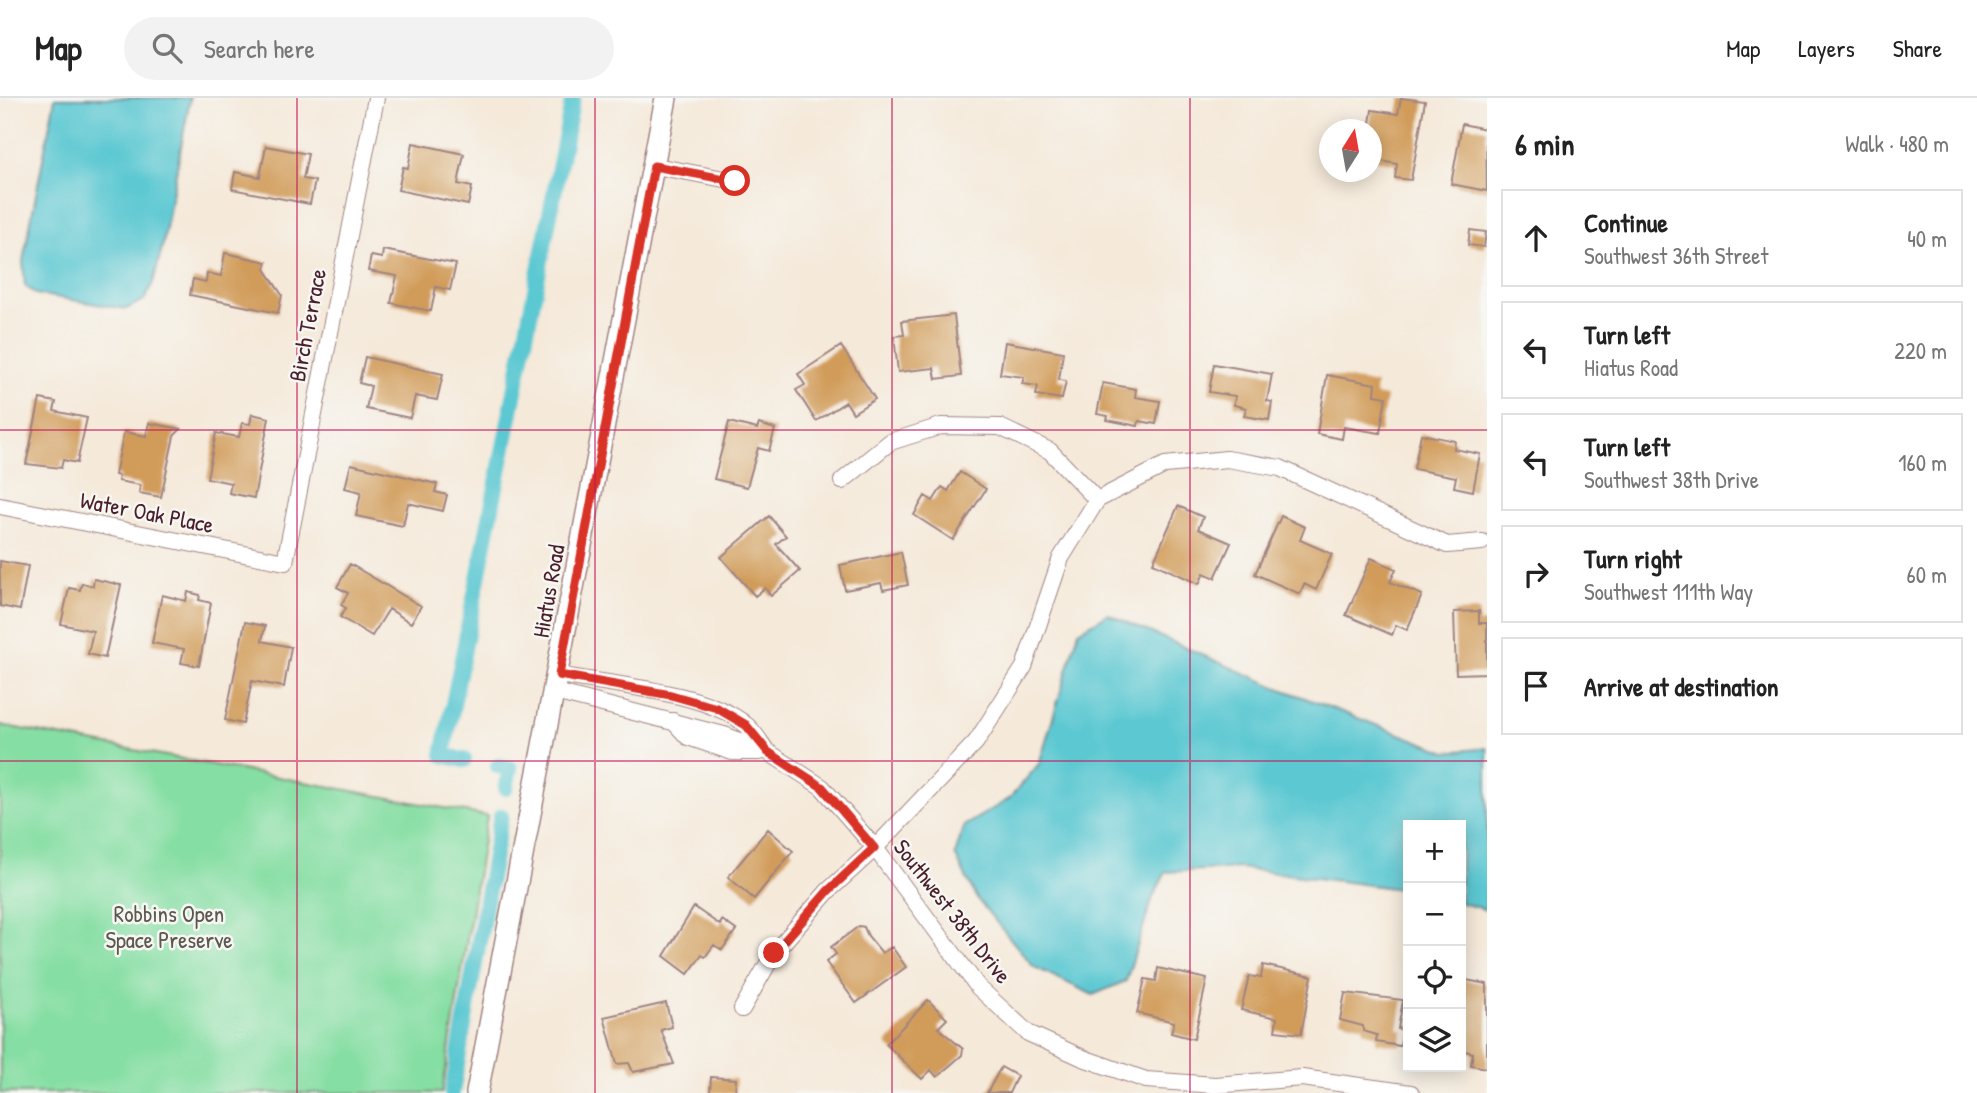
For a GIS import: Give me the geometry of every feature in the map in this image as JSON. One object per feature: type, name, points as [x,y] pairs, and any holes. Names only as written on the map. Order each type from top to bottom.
[{"type":"street","name":"Birch Terrace","points":[[285,562],[376,98]]},
{"type":"street","name":"Hiatus Road","points":[[477,1093],[557,684],[666,98]]},
{"type":"street","points":[[654,166],[735,181]]},
{"type":"street","points":[[842,481],[890,442],[941,426],[1000,427],[1050,452],[1097,500]]},
{"type":"street","points":[[742,1009],[774,953],[828,891],[874,848],[975,742],[1024,667],[1061,558],[1097,500],[1165,466],[1227,459],[1280,468],[1447,545],[1482,542]]},
{"type":"street","name":"Water Oak Place","points":[[0,506],[285,562]]},
{"type":"street","name":"Southwest 38th Drive","points":[[557,684],[768,752],[822,787],[874,848],[978,987],[1028,1033],[1083,1058],[1146,1080],[1215,1085],[1302,1079],[1397,1089],[1411,1093]]},
{"type":"street","name":"Southwest 38th Drive","points":[[557,684],[671,695],[717,708],[746,725],[768,752]]},
{"type":"green space","name":"Robbins Open Space Preserve","points":[[0,725],[487,816],[442,1093],[0,1093]]},
{"type":"water","points":[[55,98],[190,98],[163,244],[153,283],[144,300],[126,309],[36,294],[25,286],[23,261]]},
{"type":"water","points":[[1108,614],[1276,687],[1447,752],[1487,748],[1487,910],[1466,904],[1466,820],[1403,820],[1403,889],[1240,868],[1166,872],[1153,897],[1126,981],[1093,995],[1034,967],[977,899],[955,855],[964,826],[1009,799],[1039,764],[1079,631]]},
{"type":"building","points":[[1401,98],[1425,101],[1411,180],[1395,178],[1397,164],[1382,161],[1382,119],[1371,119],[1372,110],[1398,114]]},
{"type":"building","points":[[1462,124],[1486,129],[1487,191],[1451,184]]},
{"type":"building","points":[[413,143],[464,154],[458,184],[472,187],[468,205],[398,190],[403,167],[408,168]]},
{"type":"building","points":[[266,146],[308,154],[303,179],[315,181],[310,204],[232,189],[235,172],[260,177]]},
{"type":"building","points":[[1470,230],[1486,232],[1484,247],[1468,245]]},
{"type":"building","points":[[383,250],[456,264],[450,290],[436,287],[431,311],[391,303],[397,276],[368,271],[371,256],[382,258]]},
{"type":"building","points":[[225,253],[267,262],[265,269],[282,295],[278,313],[190,295],[193,279],[206,282],[207,273],[221,276]]},
{"type":"building","points":[[954,315],[961,376],[936,379],[934,368],[898,372],[894,336],[904,335],[902,321]]},
{"type":"building","points":[[1005,342],[1063,352],[1059,380],[1066,381],[1062,399],[1036,395],[1038,386],[1022,384],[1024,377],[1000,374]]},
{"type":"building","points":[[841,346],[875,399],[853,413],[846,402],[816,421],[796,390],[805,385],[798,374]]},
{"type":"building","points":[[365,357],[443,374],[437,400],[415,396],[410,418],[366,409],[371,386],[359,383]]},
{"type":"building","points":[[1214,364],[1272,374],[1267,401],[1272,402],[1269,420],[1244,416],[1246,408],[1234,405],[1235,396],[1209,392]]},
{"type":"building","points":[[1327,375],[1376,384],[1375,395],[1386,397],[1380,433],[1344,427],[1342,439],[1317,434]]},
{"type":"building","points":[[1103,383],[1136,389],[1135,397],[1160,401],[1156,424],[1139,421],[1138,426],[1107,420],[1108,416],[1097,414]]},
{"type":"building","points":[[40,399],[56,402],[54,411],[87,418],[77,463],[63,460],[61,468],[26,464]]},
{"type":"building","points":[[252,414],[269,418],[254,498],[229,493],[231,483],[207,478],[216,433],[239,437],[242,423],[250,424]]},
{"type":"building","points":[[729,422],[757,429],[759,424],[775,429],[769,451],[758,448],[747,487],[714,479]]},
{"type":"building","points":[[149,423],[181,429],[174,436],[161,497],[139,493],[140,485],[118,481],[119,476],[115,475],[124,432],[146,436]]},
{"type":"building","points":[[1421,434],[1455,441],[1454,449],[1480,454],[1473,491],[1454,487],[1456,477],[1414,469]]},
{"type":"building","points":[[351,464],[437,484],[435,492],[447,495],[443,511],[408,503],[403,526],[356,516],[361,492],[345,488]]},
{"type":"building","points":[[960,472],[986,489],[953,540],[914,515],[925,496],[933,501],[942,487],[948,491]]},
{"type":"building","points":[[1178,506],[1203,517],[1198,529],[1231,543],[1215,578],[1204,573],[1199,584],[1153,563]]},
{"type":"building","points":[[769,516],[786,536],[776,544],[800,571],[771,596],[765,588],[755,596],[721,557]]},
{"type":"building","points":[[1281,516],[1305,527],[1300,540],[1332,554],[1316,590],[1304,584],[1300,594],[1255,574]]},
{"type":"building","points":[[901,552],[908,585],[883,590],[881,583],[845,590],[840,565]]},
{"type":"building","points":[[1371,558],[1396,569],[1390,582],[1422,595],[1407,630],[1396,625],[1392,635],[1346,615]]},
{"type":"building","points":[[0,561],[28,566],[20,610],[0,606]]},
{"type":"building","points":[[350,564],[421,606],[411,623],[389,609],[372,636],[340,617],[346,608],[341,605],[348,593],[337,587]]},
{"type":"building","points":[[94,579],[121,585],[105,658],[88,654],[93,631],[61,624],[69,588],[80,590],[82,583],[93,586]]},
{"type":"building","points":[[188,592],[200,595],[199,600],[211,603],[199,666],[181,663],[184,649],[152,643],[162,595],[186,601]]},
{"type":"building","points":[[1479,611],[1479,623],[1487,623],[1487,673],[1456,674],[1454,612]]},
{"type":"building","points":[[245,622],[265,626],[262,641],[291,647],[284,687],[252,681],[243,724],[225,720]]},
{"type":"building","points":[[768,829],[793,851],[754,899],[728,877]]},
{"type":"building","points":[[694,907],[720,925],[722,920],[736,930],[722,950],[714,945],[705,957],[702,955],[688,974],[664,956]]},
{"type":"building","points":[[859,926],[864,927],[882,953],[892,947],[906,967],[856,1003],[826,962],[836,954],[831,947]]},
{"type":"building","points":[[1263,965],[1312,976],[1301,1034],[1275,1031],[1277,1018],[1241,1010],[1249,976],[1261,978]]},
{"type":"building","points":[[1158,968],[1207,979],[1194,1039],[1171,1033],[1174,1022],[1137,1013],[1145,979],[1156,981]]},
{"type":"building","points":[[1466,980],[1487,984],[1487,1068],[1471,1065],[1473,1053],[1466,1051]]},
{"type":"building","points":[[1345,993],[1403,1000],[1398,1029],[1403,1030],[1400,1046],[1376,1042],[1377,1035],[1363,1031],[1363,1026],[1340,1020]]},
{"type":"building","points":[[928,1000],[947,1019],[938,1028],[963,1049],[962,1055],[937,1077],[931,1070],[922,1079],[886,1044]]},
{"type":"building","points":[[666,1003],[672,1027],[661,1030],[674,1064],[633,1072],[629,1063],[617,1064],[604,1017]]},
{"type":"building","points":[[1001,1067],[1017,1076],[1009,1093],[987,1093]]},
{"type":"building","points":[[711,1077],[736,1079],[735,1093],[710,1093]]},
{"type":"waterway","points":[[464,760],[443,755],[573,98]]},
{"type":"waterway","points":[[498,766],[510,768],[506,788]]},
{"type":"waterway","points":[[452,1093],[501,816]]},
{"type":"route","points":[[735,181],[654,166],[559,675],[671,695],[717,708],[746,725],[768,752],[822,787],[874,848],[828,891],[774,953]]}]
